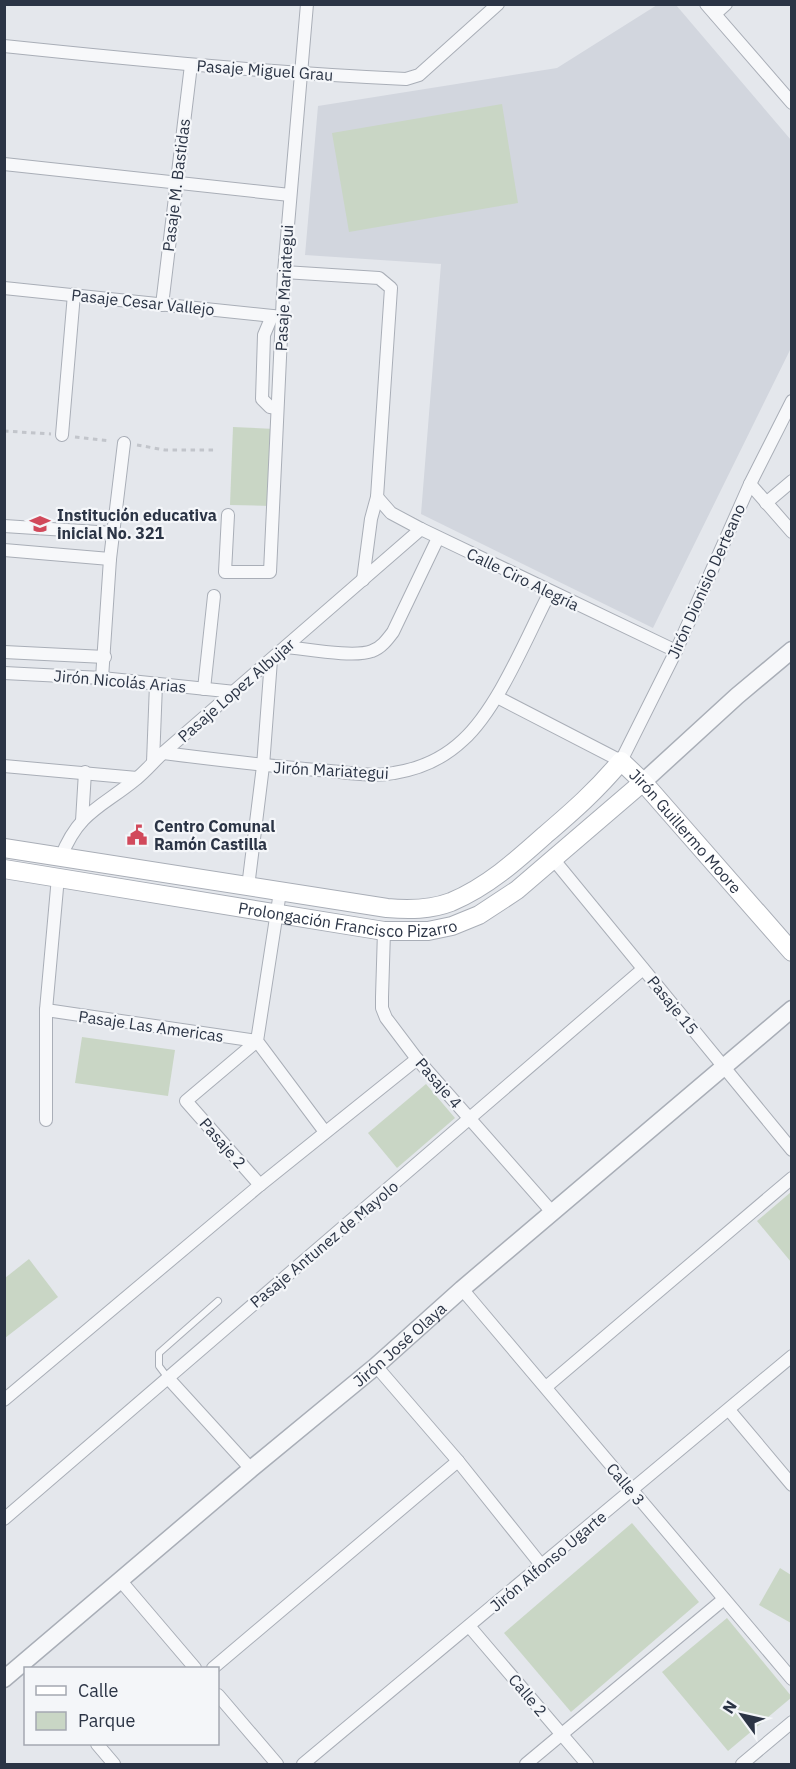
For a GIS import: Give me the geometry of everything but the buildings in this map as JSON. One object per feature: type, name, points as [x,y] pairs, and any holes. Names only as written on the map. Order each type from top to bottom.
[{"type":"main road","name":"Jirón Guillermo Moore","points":[[621,761],[643,782],[792,952]]},
{"type":"main road","name":"Prolongación Francisco Pizarro","points":[[4,848],[280,892],[408,910],[430,908],[469,893],[503,872],[599,788],[621,761]]},
{"type":"main road","name":"Prolongación Francisco Pizarro","points":[[4,869],[384,932],[428,931],[452,926],[479,915],[517,890],[643,782]]},
{"type":"street","name":"Pasaje Mariategui","points":[[228,515],[225,572],[270,572],[277,408],[277,316],[284,272],[303,74],[307,4]]},
{"type":"street","name":"Pasaje Miguel Grau","points":[[4,46],[191,65],[406,79],[419,75],[498,4]]},
{"type":"street","points":[[726,4],[710,9],[792,103]]},
{"type":"street","name":"Pasaje M. Bastidas","points":[[162,305],[191,65]]},
{"type":"street","points":[[4,164],[290,195]]},
{"type":"street","points":[[284,272],[379,278],[390,288],[378,497],[371,519],[363,580]]},
{"type":"street","name":"Pasaje Cesar Vallejo","points":[[4,288],[277,316]]},
{"type":"street","points":[[62,435],[74,294]]},
{"type":"street","name":"Jirón Dionisio Derteano","points":[[621,761],[676,651],[750,484],[792,401]]},
{"type":"street","points":[[102,678],[110,559],[124,443]]},
{"type":"street","points":[[766,503],[792,481]]},
{"type":"street","points":[[750,484],[792,532]]},
{"type":"street","name":"Calle Ciro Alegría","points":[[378,497],[391,513],[438,538],[676,651]]},
{"type":"street","points":[[4,526],[113,533]]},
{"type":"street","name":"Pasaje Lopez Albujar","points":[[61,857],[68,841],[96,806],[136,778],[421,529]]},
{"type":"street","points":[[286,647],[358,653],[372,651],[383,645],[393,632],[438,538]]},
{"type":"street","points":[[4,550],[110,559]]},
{"type":"street","name":"Jirón Mariategui","points":[[163,753],[263,766],[372,774],[391,774],[419,768],[463,740],[481,720],[497,696],[550,592]]},
{"type":"street","points":[[204,689],[214,596]]},
{"type":"street","points":[[643,782],[737,696],[792,650]]},
{"type":"street","name":"Jirón Nicolás Arias","points":[[4,652],[105,657]]},
{"type":"street","points":[[248,887],[263,766],[271,660]]},
{"type":"street","name":"Jirón Nicolás Arias","points":[[4,673],[102,678],[234,692]]},
{"type":"street","points":[[153,762],[156,684]]},
{"type":"street","name":"Jirón Guillermo Moore","points":[[497,696],[621,761]]},
{"type":"street","points":[[4,766],[136,778]]},
{"type":"street","points":[[82,821],[85,772]]},
{"type":"street","name":"Pasaje 15","points":[[554,860],[792,1150]]},
{"type":"street","points":[[46,1120],[46,1010],[58,878]]},
{"type":"street","points":[[280,892],[257,1041],[326,1132]]},
{"type":"street","name":"Pasaje 4","points":[[384,932],[382,1008],[386,1018],[417,1059],[552,1212]]},
{"type":"street","name":"Pasaje Antunez de Mayolo","points":[[4,1519],[644,969]]},
{"type":"street","name":"Jirón José Olaya","points":[[33,1663],[120,1580],[376,1366],[462,1289],[792,1009]]},
{"type":"street","name":"Pasaje Las Americas","points":[[46,1010],[257,1041]]},
{"type":"street","name":"Pasaje 2","points":[[257,1041],[186,1101],[260,1185]]},
{"type":"street","points":[[4,1400],[260,1185],[417,1059]]},
{"type":"street","points":[[546,1387],[792,1178]]},
{"type":"street","name":"Calle 3","points":[[462,1289],[792,1679]]},
{"type":"street","name":"Jirón Alfonso Ugarte","points":[[303,1764],[792,1356]]},
{"type":"street","points":[[376,1366],[459,1461],[542,1566]]},
{"type":"street","points":[[168,1378],[251,1469]]},
{"type":"street","points":[[729,1410],[792,1485]]},
{"type":"street","points":[[214,1667],[459,1461]]},
{"type":"street","points":[[120,1580],[194,1667]]},
{"type":"street","points":[[526,1764],[724,1599]]},
{"type":"street","name":"Calle 2","points":[[469,1626],[586,1764]]},
{"type":"street","name":"Jirón José Olaya","points":[[4,1679],[24,1668]]},
{"type":"street","points":[[219,1696],[277,1764]]},
{"type":"street","points":[[742,1764],[792,1722]]},
{"type":"street","points":[[99,1745],[114,1764]]},
{"type":"lane","points":[[168,1378],[159,1366],[159,1353],[218,1301]]},
{"type":"shaded area","points":[[657,5],[676,5],[791,140],[792,346],[653,628],[421,514],[441,264],[305,255],[318,106],[557,68]]},
{"type":"green space","points":[[502,104],[518,203],[349,232],[332,133]]},
{"type":"green space","points":[[233,427],[275,429],[272,506],[230,505]]},
{"type":"green space","points":[[82,1037],[175,1050],[168,1096],[75,1083]]},
{"type":"green space","points":[[426,1084],[455,1118],[397,1168],[368,1133]]},
{"type":"green space","points":[[791,1192],[791,1262],[757,1221]]},
{"type":"green space","points":[[29,1259],[58,1297],[5,1338],[5,1278]]},
{"type":"green space","points":[[632,1523],[699,1602],[571,1712],[504,1633]]},
{"type":"green space","points":[[780,1568],[791,1575],[791,1623],[759,1605]]},
{"type":"green space","points":[[727,1618],[792,1697],[728,1751],[662,1672]]},
{"type":"place","name":"Institución educativa inicial No. 321","points":[[40,524]]},
{"type":"place","name":"Centro Comunal Ramón Castilla","points":[[137,835]]}]
